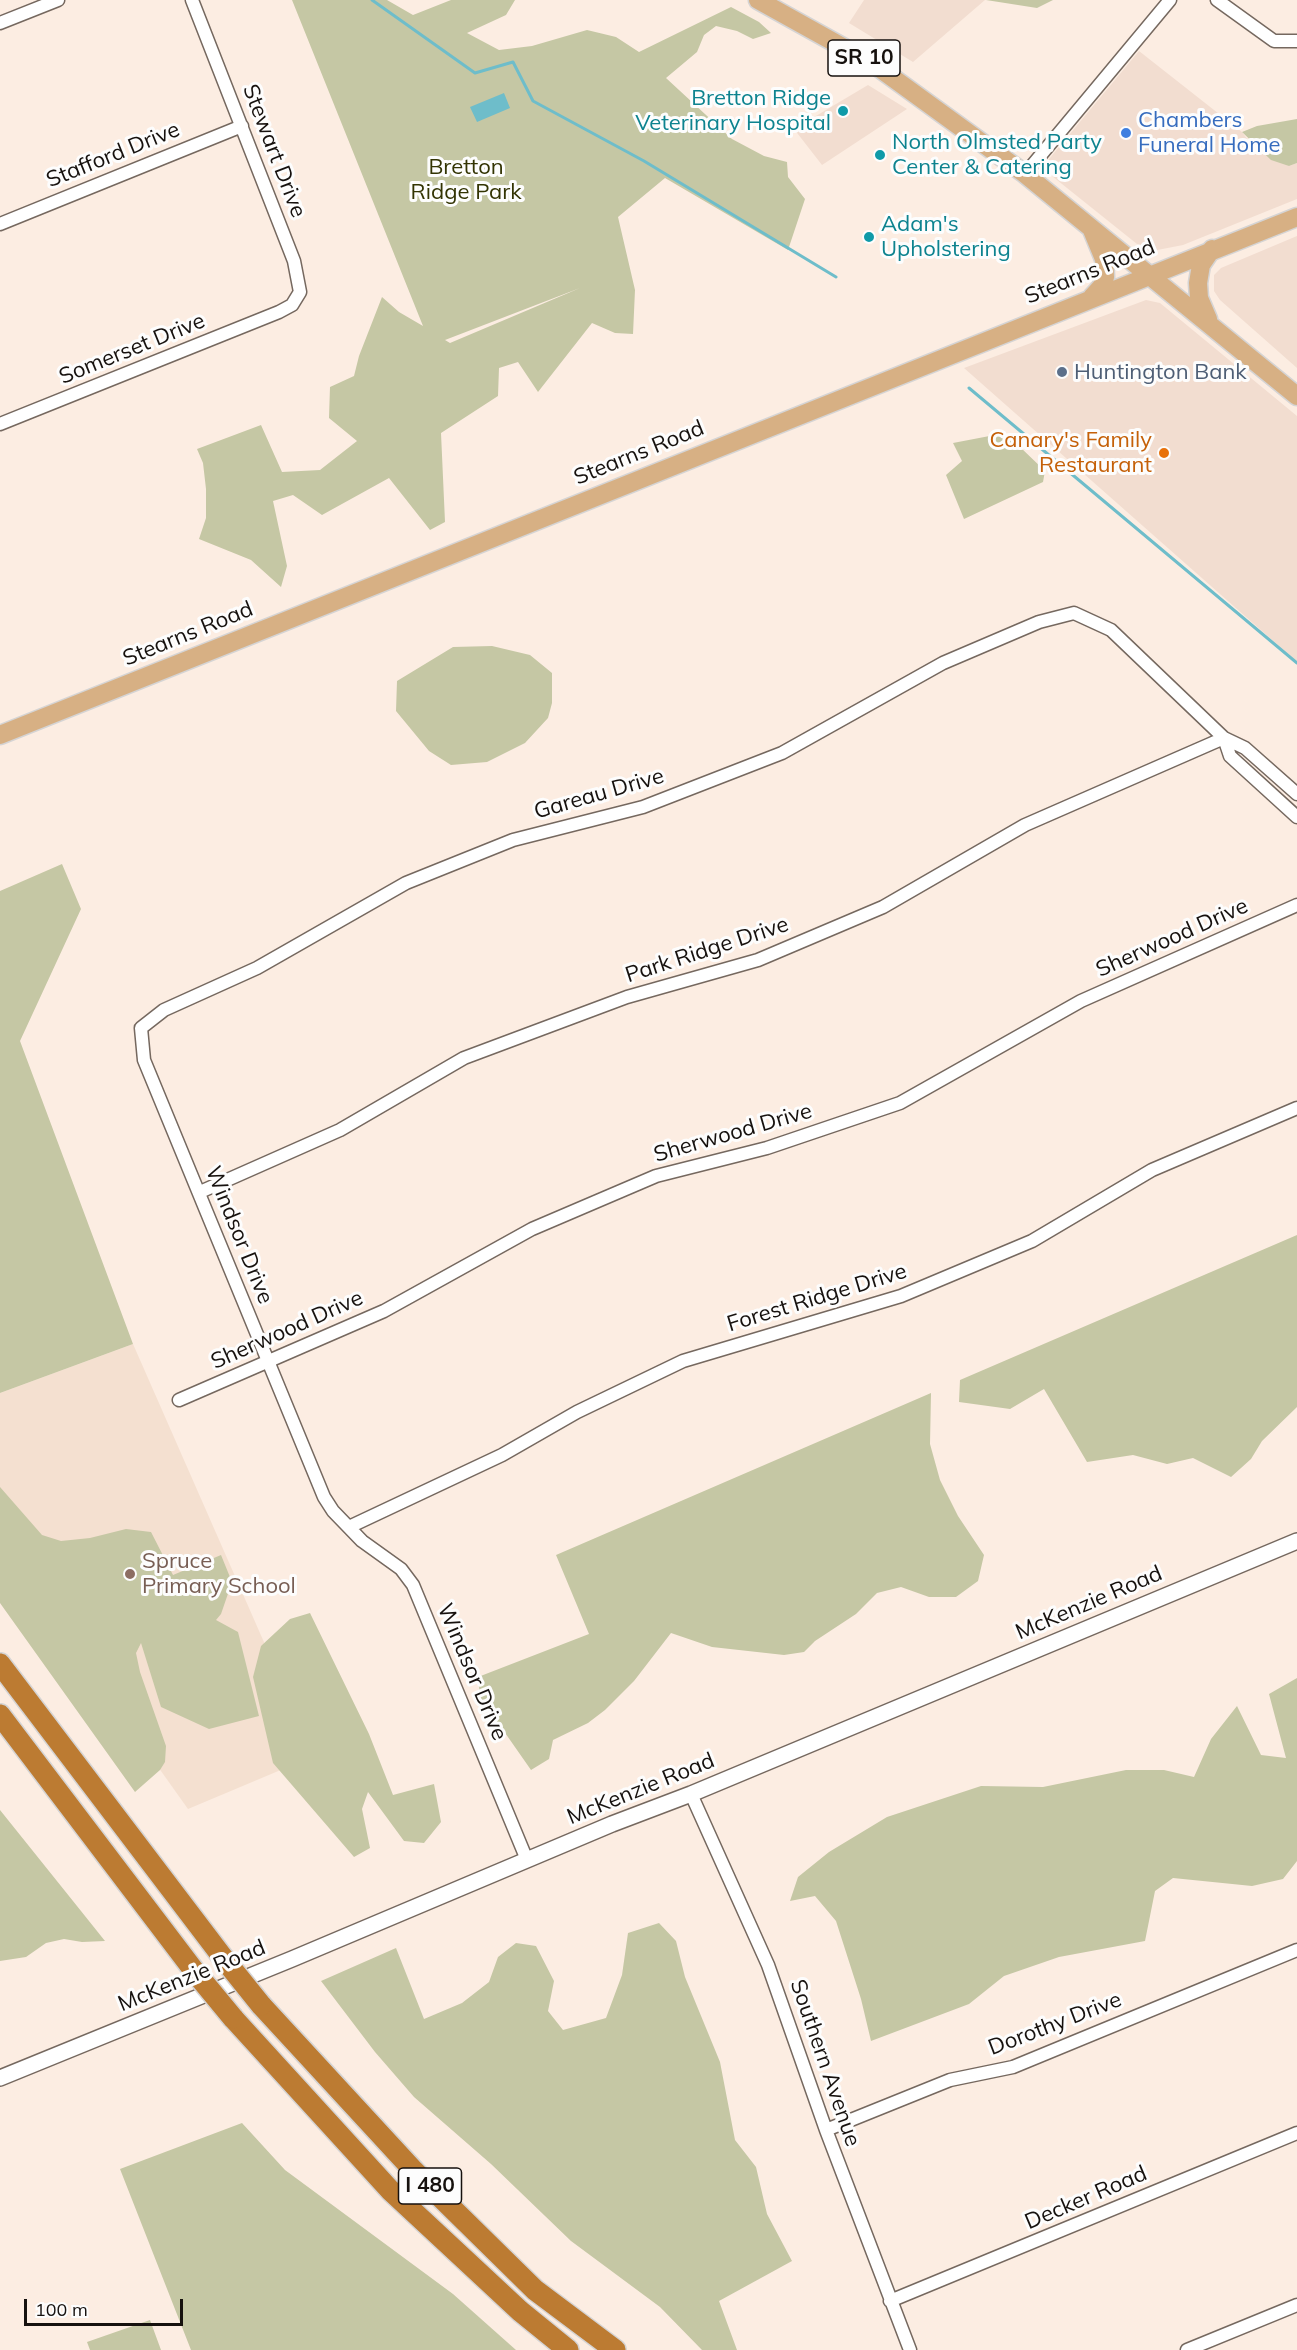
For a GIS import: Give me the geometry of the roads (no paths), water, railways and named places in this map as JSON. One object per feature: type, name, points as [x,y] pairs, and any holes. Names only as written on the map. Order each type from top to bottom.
[{"type":"highway","name":"I 480","points":[[0,1664],[261,2005],[414,2171],[535,2290],[615,2350]]},
{"type":"highway","name":"I 480","points":[[0,1715],[195,1972],[233,2018],[390,2190],[520,2311],[568,2350]]},
{"type":"main road","name":"SR 10","points":[[759,0],[875,64],[1025,174],[1151,274],[1297,396]]},
{"type":"main road","name":"Stearns Road","points":[[0,735],[1212,249],[1297,217]]},
{"type":"main road","points":[[1087,223],[1098,240],[1104,259],[1105,277],[1102,286],[1092,298]]},
{"type":"main road","points":[[1212,249],[1201,265],[1198,283],[1203,314],[1213,325]]},
{"type":"street","points":[[0,22],[58,0]]},
{"type":"street","name":"Stewart Drive","points":[[192,0],[299,276],[300,292],[292,305],[279,312]]},
{"type":"street","points":[[1025,174],[1170,0]]},
{"type":"street","points":[[1217,0],[1274,41],[1297,41]]},
{"type":"street","name":"Stafford Drive","points":[[0,224],[242,126]]},
{"type":"street","name":"Somerset Drive","points":[[0,424],[279,312]]},
{"type":"street","name":"Gareau Drive","points":[[141,1028],[164,1010],[257,968],[406,883],[513,840],[643,807],[782,753],[943,663],[1040,622],[1074,613],[1111,630],[1224,738]]},
{"type":"street","points":[[1224,738],[1245,748],[1297,794]]},
{"type":"street","points":[[1224,738],[1230,756],[1295,813]]},
{"type":"street","name":"Park Ridge Drive","points":[[200,1192],[340,1130],[464,1058],[627,997],[758,960],[883,908],[1025,825],[1224,738]]},
{"type":"street","name":"Sherwood Drive","points":[[179,1400],[384,1311],[532,1229],[656,1176],[767,1148],[900,1102],[1081,1001],[1297,905]]},
{"type":"street","name":"Windsor Drive","points":[[141,1028],[144,1060],[324,1497],[362,1541],[401,1569],[413,1586],[527,1860]]},
{"type":"street","name":"Forest Ridge Drive","points":[[349,1527],[502,1455],[577,1412],[683,1361],[901,1296],[1032,1240],[1152,1170],[1297,1108]]},
{"type":"street","name":"McKenzie Road","points":[[0,2078],[167,2011],[1297,1541]]},
{"type":"street","name":"Southern Avenue","points":[[691,1794],[768,1965],[826,2130],[910,2350]]},
{"type":"street","name":"Dorothy Drive","points":[[826,2130],[950,2080],[1013,2067],[1297,1950]]},
{"type":"street","name":"Decker Road","points":[[890,2301],[1297,2133]]},
{"type":"street","points":[[1187,2350],[1297,2305]]},
{"type":"water","points":[[504,93],[510,108],[477,122],[470,107]]},
{"type":"waterway","points":[[372,0],[475,73],[513,62],[533,101],[644,161],[836,277]]},
{"type":"waterway","points":[[969,388],[1297,663]]},
{"type":"place","name":"Bretton Ridge Veterinary Hospital","points":[[843,111]]},
{"type":"place","name":"Chambers Funeral Home","points":[[1126,133]]},
{"type":"place","name":"North Olmsted Party Center & Catering","points":[[880,155]]},
{"type":"place","name":"Adam's Upholstering","points":[[869,237]]},
{"type":"place","name":"Huntington Bank","points":[[1062,372]]},
{"type":"place","name":"Canary's Family Restaurant","points":[[1164,453]]},
{"type":"place","name":"Spruce Primary School","points":[[130,1574]]},
{"type":"park label","name":"Bretton Ridge Park","points":[[466,180]]}]
